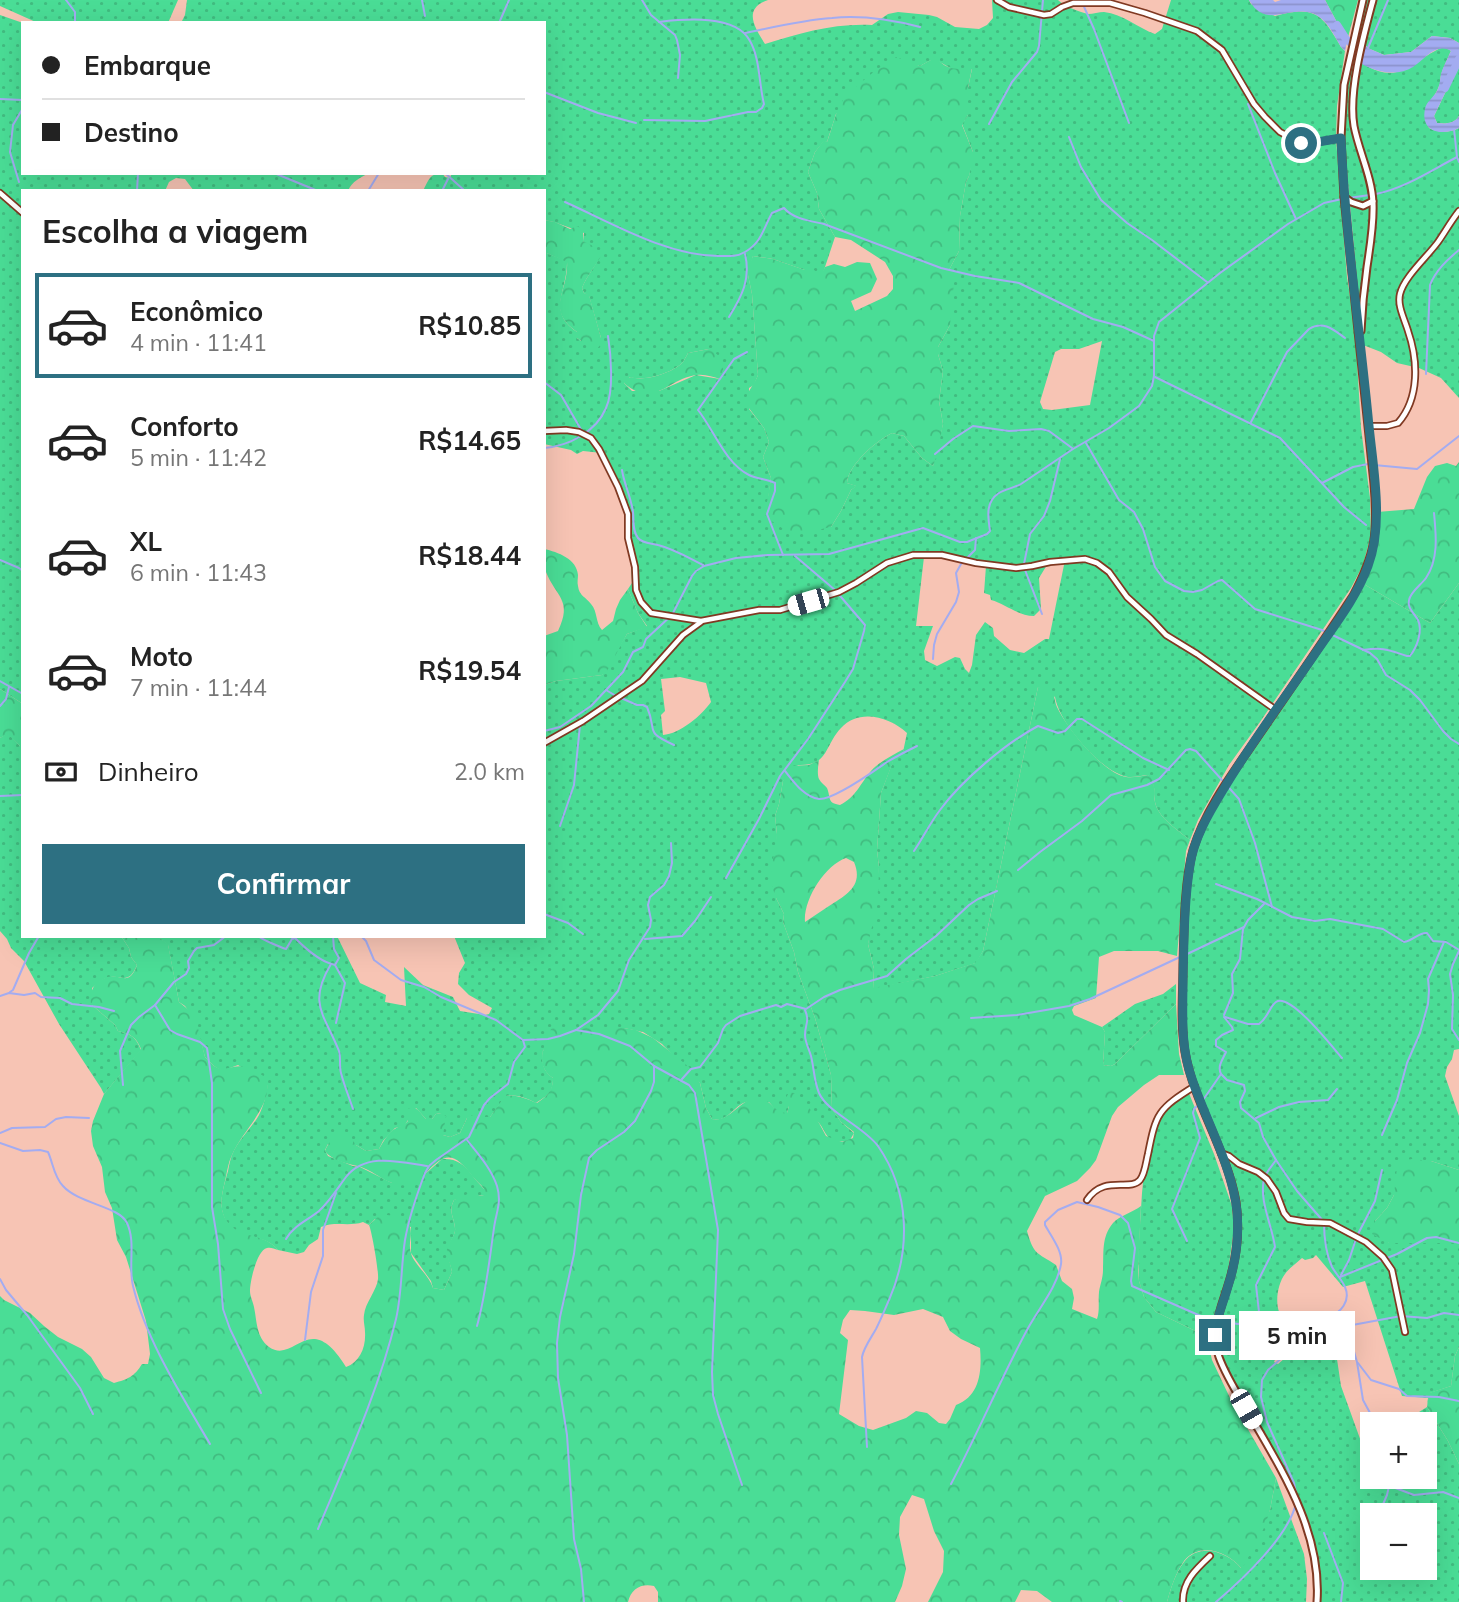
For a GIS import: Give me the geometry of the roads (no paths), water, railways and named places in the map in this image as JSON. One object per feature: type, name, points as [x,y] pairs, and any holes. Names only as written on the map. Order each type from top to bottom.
[{"type":"main road","points":[[1318,1602],[1316,1562],[1300,1510],[1284,1476],[1234,1388],[1216,1347],[1216,1328],[1233,1266],[1238,1236],[1236,1200],[1185,1054],[1182,1021],[1184,930],[1191,861],[1199,835],[1219,797],[1353,596],[1370,562],[1376,523],[1369,426],[1344,197],[1341,138],[1342,100],[1363,0]]},
{"type":"main road","points":[[1361,346],[1363,300],[1373,232],[1373,201],[1353,122],[1352,101],[1373,0]]},
{"type":"main road","points":[[1344,197],[1363,206],[1373,201]]},
{"type":"street","points":[[997,0],[1009,7],[1044,15],[1073,3],[1110,3],[1197,31],[1222,50],[1254,103],[1280,132],[1301,143],[1341,138]]},
{"type":"street","points":[[0,193],[21,211]]},
{"type":"street","points":[[1369,426],[1398,423],[1410,403],[1415,383],[1415,357],[1399,296],[1407,281],[1459,211]]},
{"type":"street","points":[[546,431],[579,432],[591,438],[599,449],[628,514],[628,538],[638,597],[647,610],[656,615],[674,615],[701,621],[759,610],[780,610],[848,588],[887,563],[913,555],[942,555],[1016,568],[1085,559],[1097,563],[1109,572],[1127,597],[1166,635],[1276,710]]},
{"type":"street","points":[[546,742],[583,721],[642,681],[683,635],[701,621]]},
{"type":"street","points":[[1087,1199],[1102,1186],[1139,1181],[1159,1114],[1195,1086]]},
{"type":"street","points":[[1220,1153],[1267,1179],[1289,1219],[1330,1223],[1366,1242],[1384,1257],[1392,1270],[1405,1332]]},
{"type":"street","points":[[1183,1602],[1185,1586],[1210,1556]]},
{"type":"water","points":[[1249,0],[1325,0],[1347,41],[1345,51],[1329,26],[1318,16],[1309,12],[1264,14]]},
{"type":"water","points":[[1432,36],[1450,38],[1459,43],[1459,64],[1450,73],[1447,89],[1434,116],[1437,123],[1443,123],[1452,122],[1459,116],[1459,128],[1446,132],[1429,128],[1424,117],[1426,106],[1437,91],[1451,51],[1435,50],[1413,67],[1397,72],[1372,69],[1351,56],[1355,38],[1384,55],[1411,52]]},
{"type":"waterway","points":[[66,0],[75,12],[75,21]]},
{"type":"waterway","points":[[422,0],[425,16]]},
{"type":"waterway","points":[[500,21],[509,0]]},
{"type":"waterway","points":[[642,0],[651,15],[675,35],[680,55],[678,78]]},
{"type":"waterway","points":[[989,124],[1012,82],[1037,52],[1043,0]]},
{"type":"waterway","points":[[1081,0],[1129,123]]},
{"type":"waterway","points":[[1368,48],[1388,0]]},
{"type":"waterway","points":[[745,33],[799,22],[843,17],[877,19],[920,27]]},
{"type":"waterway","points":[[644,120],[705,121],[756,112],[764,104],[756,55],[743,32],[722,22],[709,20],[659,22]]},
{"type":"waterway","points":[[1337,25],[1346,39],[1358,49]]},
{"type":"waterway","points":[[1445,88],[1459,59]]},
{"type":"waterway","points":[[546,93],[598,113],[636,123]]},
{"type":"waterway","points":[[0,99],[21,100]]},
{"type":"waterway","points":[[1248,104],[1296,219]]},
{"type":"waterway","points":[[19,182],[10,152],[13,125],[21,111]]},
{"type":"waterway","points":[[1454,129],[1459,162]]},
{"type":"waterway","points":[[1069,137],[1081,167],[1101,200],[1127,223],[1207,282]]},
{"type":"waterway","points":[[1376,194],[1407,183],[1457,157]]},
{"type":"waterway","points":[[137,189],[138,175]]},
{"type":"waterway","points":[[279,175],[313,189]]},
{"type":"waterway","points":[[369,189],[378,175]]},
{"type":"waterway","points":[[447,175],[463,189]]},
{"type":"waterway","points":[[443,189],[448,179]]},
{"type":"waterway","points":[[1348,198],[1370,195]]},
{"type":"waterway","points":[[546,730],[560,727],[591,706],[623,672],[633,652],[643,647],[646,639],[672,615],[692,576],[704,566],[736,558],[829,554],[923,528],[960,542],[987,534],[990,531],[989,505],[995,497],[1021,484],[1139,406],[1152,386],[1154,336],[1159,322],[1220,273],[1288,224],[1324,203],[1342,199]]},
{"type":"waterway","points":[[565,202],[659,244],[718,256],[739,255],[751,248],[759,239],[772,213],[784,208],[797,217],[824,224],[941,268],[1019,283],[1093,319],[1123,327],[1154,341]]},
{"type":"waterway","points":[[1426,374],[1430,285],[1439,270],[1459,250]]},
{"type":"waterway","points":[[729,317],[744,287],[747,271],[745,254]]},
{"type":"waterway","points":[[1251,422],[1287,352],[1309,329],[1324,326],[1345,338]]},
{"type":"waterway","points":[[546,448],[572,441],[589,431],[606,408],[611,383],[608,336]]},
{"type":"waterway","points":[[747,352],[734,359],[698,410],[733,463],[749,475],[775,483],[767,514],[783,555]]},
{"type":"waterway","points":[[1155,377],[1280,438],[1344,507],[1366,525]]},
{"type":"waterway","points":[[546,384],[561,395],[583,433]]},
{"type":"waterway","points":[[935,454],[973,426],[1009,431],[1041,429],[1049,431],[1072,448]]},
{"type":"waterway","points":[[1374,465],[1417,469],[1459,436]]},
{"type":"waterway","points":[[1086,443],[1119,500],[1134,512],[1143,529],[1155,567],[1165,581],[1184,591],[1193,592],[1222,580],[1255,609],[1322,630],[1370,653],[1377,659],[1386,675],[1410,690],[1443,731],[1459,744]]},
{"type":"waterway","points":[[1024,564],[1030,534],[1044,516],[1050,501],[1060,459]]},
{"type":"waterway","points":[[1322,483],[1353,467],[1368,464]]},
{"type":"waterway","points":[[622,470],[638,538],[670,549],[703,565]]},
{"type":"waterway","points":[[1363,650],[1382,649],[1410,656],[1415,648],[1420,634],[1419,624],[1410,608],[1409,600],[1426,578],[1433,563],[1436,546],[1434,513]]},
{"type":"waterway","points":[[933,659],[937,634],[959,592],[956,573],[975,550],[976,538]]},
{"type":"waterway","points":[[726,878],[780,776],[808,739],[853,669],[864,631],[865,625],[835,590],[795,556]]},
{"type":"waterway","points":[[0,560],[21,570]]},
{"type":"waterway","points":[[1025,570],[1042,614]]},
{"type":"waterway","points":[[0,681],[21,693]]},
{"type":"waterway","points":[[0,706],[6,699],[9,687]]},
{"type":"waterway","points":[[606,690],[616,696]]},
{"type":"waterway","points":[[621,698],[647,707],[655,733],[674,745]]},
{"type":"waterway","points":[[914,851],[949,798],[999,752],[1038,726],[1058,733],[1065,731],[1077,719],[1082,719],[1143,758],[1169,770]]},
{"type":"waterway","points":[[560,826],[574,785],[580,725]]},
{"type":"waterway","points":[[785,771],[809,795],[819,799],[826,798],[917,746]]},
{"type":"waterway","points":[[1018,870],[1111,795],[1159,779],[1190,749],[1196,751],[1239,799],[1255,843],[1272,907]]},
{"type":"waterway","points":[[0,796],[21,795]]},
{"type":"waterway","points":[[363,938],[374,960],[401,980],[424,987],[496,1020],[523,1040],[560,1036],[576,1030],[598,1015],[618,991],[629,960],[650,927],[650,897],[664,885],[669,876],[672,863],[671,843]]},
{"type":"waterway","points":[[1216,884],[1257,899],[1292,917],[1315,921],[1330,919],[1383,929],[1404,942],[1427,933],[1433,941],[1446,942],[1459,950]]},
{"type":"waterway","points":[[682,1079],[691,1069],[700,1067],[718,1043],[726,1025],[740,1016],[776,1005],[781,1007],[787,1004],[806,1009],[840,990],[887,976],[969,905],[997,891]]},
{"type":"waterway","points":[[645,939],[682,936],[711,897]]},
{"type":"waterway","points":[[1224,1015],[1233,993],[1232,974],[1240,959],[1243,929],[1264,904]]},
{"type":"waterway","points":[[546,915],[568,923],[583,934]]},
{"type":"waterway","points":[[1185,955],[1244,927]]},
{"type":"waterway","points":[[10,992],[38,938]]},
{"type":"waterway","points":[[123,1085],[120,1051],[131,1025],[155,1005],[174,982],[186,974],[188,961],[197,948],[214,945],[223,938]]},
{"type":"waterway","points":[[262,938],[286,949],[295,938]]},
{"type":"waterway","points":[[295,938],[319,958],[335,965]]},
{"type":"waterway","points":[[333,938],[334,949],[339,958],[335,965],[345,983],[336,1023]]},
{"type":"waterway","points":[[1382,1135],[1420,1033],[1428,1004],[1428,979],[1444,942]]},
{"type":"waterway","points":[[1459,951],[1450,974],[1453,995],[1452,1029],[1459,1040]]},
{"type":"waterway","points":[[971,1018],[1017,1015],[1069,1006],[1180,957]]},
{"type":"waterway","points":[[331,964],[320,989],[319,1000],[339,1051],[341,1073],[353,1109]]},
{"type":"waterway","points":[[0,996],[9,993],[35,993],[41,997],[60,998],[72,1004],[114,1011]]},
{"type":"waterway","points":[[1225,1017],[1248,1024],[1259,1024],[1274,1004],[1282,1001],[1301,1013],[1342,1058]]},
{"type":"waterway","points":[[155,1005],[170,1030],[200,1042],[207,1048],[212,1083],[212,1207],[223,1309],[261,1393]]},
{"type":"waterway","points":[[805,1010],[805,1038],[819,1093],[830,1107],[878,1146],[896,1182],[904,1222],[904,1241],[896,1281],[862,1357],[867,1447]]},
{"type":"waterway","points":[[1203,1100],[1221,1074],[1220,1065],[1226,1052],[1216,1046],[1216,1040],[1233,1030],[1224,1017]]},
{"type":"waterway","points":[[576,1030],[599,1034],[630,1046],[654,1066],[689,1085],[695,1093],[718,1230],[713,1395],[742,1485]]},
{"type":"waterway","points":[[318,1529],[361,1426],[389,1346],[398,1309],[407,1231],[425,1173],[436,1160],[469,1137],[484,1105],[508,1084],[514,1062],[525,1047],[523,1040]]},
{"type":"waterway","points":[[584,1602],[581,1569],[574,1539],[567,1435],[558,1378],[557,1343],[560,1317],[574,1254],[581,1195],[589,1158],[635,1121],[651,1091],[654,1066]]},
{"type":"waterway","points":[[1221,1074],[1227,1080],[1244,1085],[1241,1108],[1259,1123],[1263,1137],[1276,1160],[1297,1191],[1324,1222],[1330,1262],[1347,1292],[1346,1302],[1341,1309],[1328,1317],[1268,1370],[1262,1380],[1261,1397],[1267,1422],[1294,1483],[1297,1498]]},
{"type":"waterway","points":[[1256,1118],[1279,1107],[1299,1102],[1328,1100],[1337,1089]]},
{"type":"waterway","points":[[1187,1241],[1172,1209],[1200,1138],[1193,1113],[1199,1104]]},
{"type":"waterway","points":[[0,1133],[12,1128],[45,1127],[56,1119],[66,1117],[89,1118]]},
{"type":"waterway","points":[[467,1140],[491,1173],[499,1197],[477,1326]]},
{"type":"waterway","points":[[0,1143],[23,1151],[48,1152],[63,1186],[79,1197],[123,1217],[130,1230],[133,1286],[147,1327],[166,1367],[210,1444]]},
{"type":"waterway","points":[[1221,1321],[1238,1324],[1256,1318],[1259,1312],[1256,1285],[1275,1247],[1264,1204],[1263,1187],[1265,1176],[1276,1160]]},
{"type":"waterway","points":[[286,1239],[319,1211],[346,1177],[363,1164],[395,1161],[427,1166]]},
{"type":"waterway","points":[[1341,1275],[1375,1201],[1382,1170]]},
{"type":"waterway","points":[[305,1340],[311,1292],[323,1256],[323,1230],[336,1193]]},
{"type":"waterway","points":[[951,1484],[1017,1349],[1056,1281],[1061,1259],[1045,1222],[1058,1210],[1077,1202],[1120,1215],[1128,1223],[1135,1248],[1132,1286],[1215,1320]]},
{"type":"waterway","points":[[1340,1277],[1397,1254],[1427,1238],[1436,1237],[1459,1243]]},
{"type":"waterway","points":[[0,1279],[80,1388],[93,1414]]},
{"type":"waterway","points":[[1339,1312],[1349,1334],[1363,1400],[1370,1412]]},
{"type":"waterway","points":[[1347,1326],[1401,1316],[1427,1318],[1444,1313],[1459,1315]]},
{"type":"waterway","points":[[1358,1363],[1371,1380],[1399,1389],[1407,1396],[1459,1401]]},
{"type":"waterway","points":[[1384,1503],[1388,1489]]},
{"type":"waterway","points":[[1398,1489],[1414,1495],[1443,1492],[1459,1498]]},
{"type":"waterway","points":[[1216,1602],[1251,1570],[1274,1543],[1292,1516],[1296,1503]]},
{"type":"waterway","points":[[1324,1533],[1343,1583],[1341,1602]]}]
